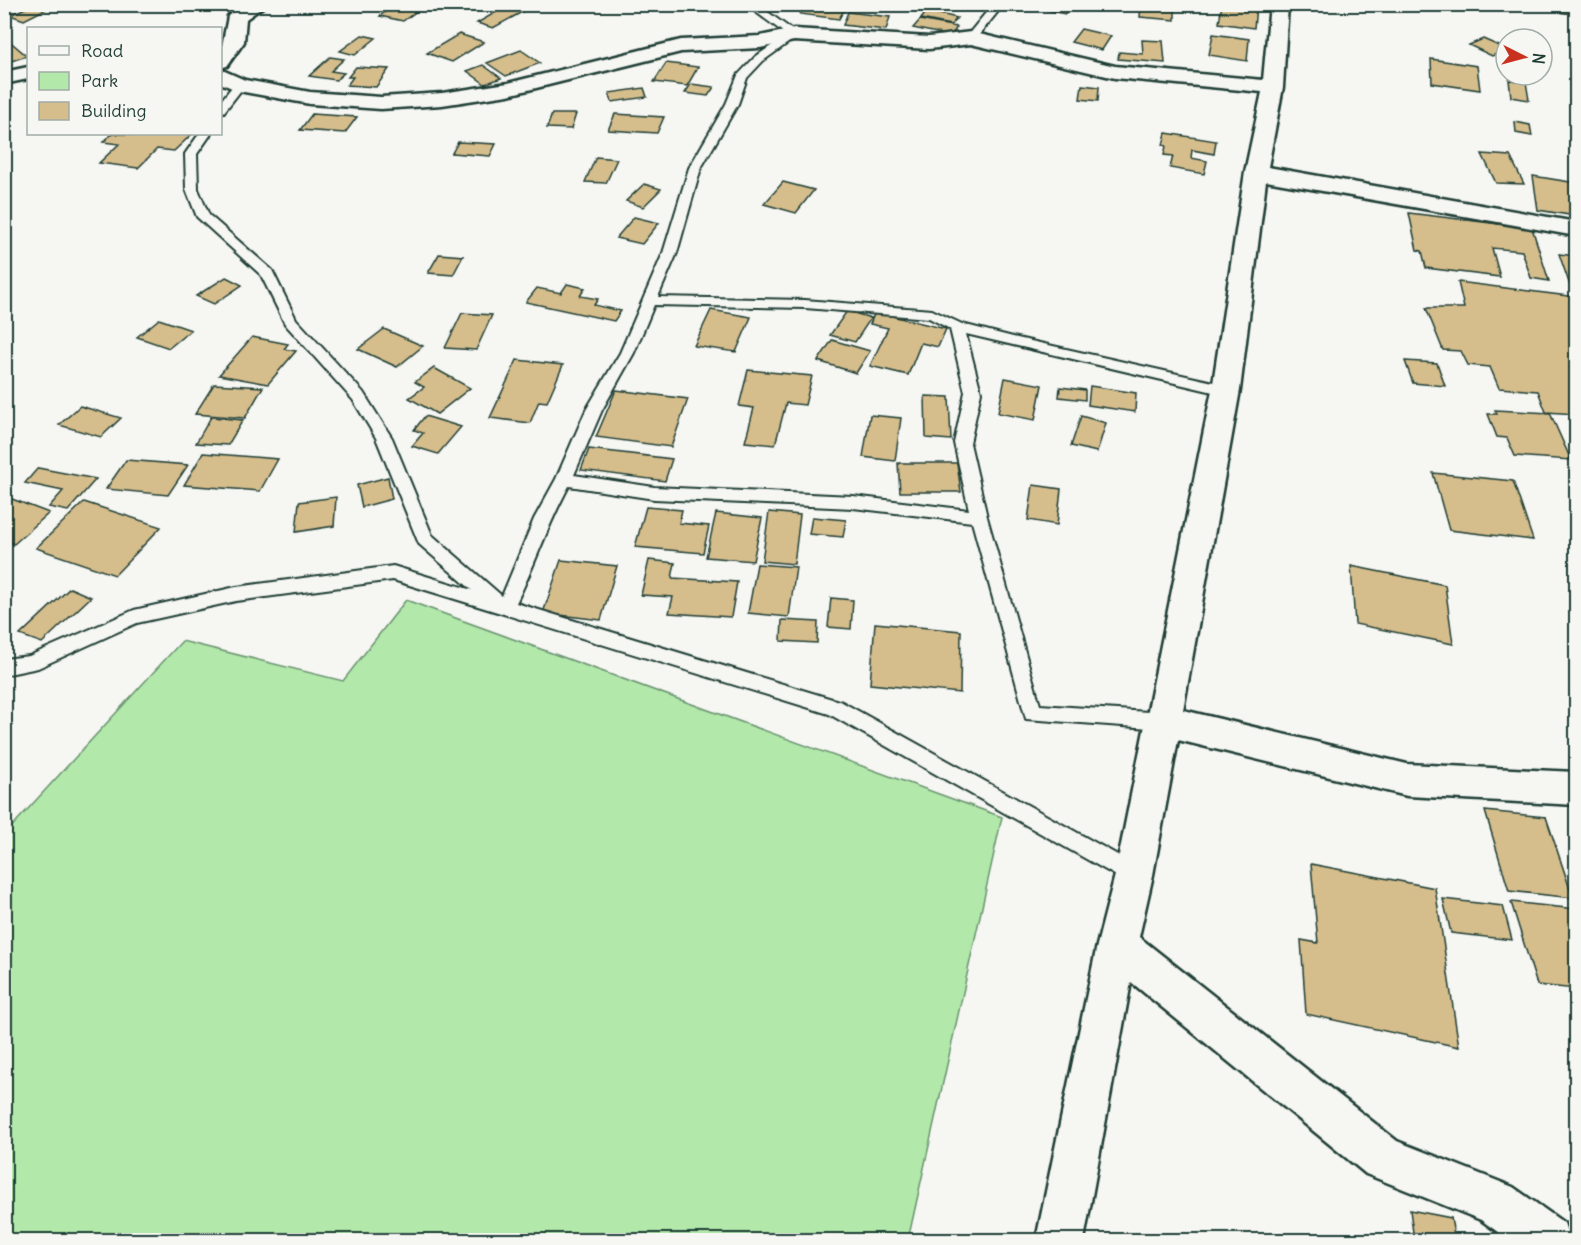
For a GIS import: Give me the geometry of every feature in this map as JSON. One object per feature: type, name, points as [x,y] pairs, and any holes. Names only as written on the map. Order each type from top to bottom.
[{"type":"street","points":[[222,59],[234,42],[237,16],[258,4]]},
{"type":"street","points":[[1060,1240],[1134,875],[1226,390],[1256,172],[1273,87],[1279,4]]},
{"type":"street","points":[[222,76],[239,85],[310,98],[381,103],[442,99],[508,90],[681,46],[760,42],[794,35],[929,42],[970,38],[1115,72],[1273,87]]},
{"type":"street","points":[[4,78],[27,73]]},
{"type":"street","points":[[1256,172],[1576,228]]},
{"type":"street","points":[[1164,721],[1407,780],[1576,789]]},
{"type":"street","points":[[1118,945],[1382,1158],[1497,1203],[1547,1240]]},
{"type":"lane","points":[[505,608],[542,519],[564,479],[594,410],[627,353],[650,301],[673,243],[695,168],[732,104],[742,77],[759,59],[794,35],[750,4]]},
{"type":"lane","points":[[970,38],[999,4]]},
{"type":"lane","points":[[222,107],[239,85]]},
{"type":"lane","points":[[204,135],[191,154],[192,189],[203,217],[267,273],[290,321],[358,396],[384,438],[425,539],[505,608]]},
{"type":"lane","points":[[650,301],[881,308],[932,314],[957,327],[1226,390]]},
{"type":"lane","points":[[957,327],[973,392],[963,443],[979,517],[1033,713],[1164,721]]},
{"type":"lane","points":[[564,479],[654,493],[853,502],[979,517]]},
{"type":"lane","points":[[4,667],[31,663],[134,617],[236,594],[393,573],[835,708],[1134,875]]},
{"type":"green space","points":[[406,600],[1002,817],[908,1240],[5,1240],[5,834],[182,641],[343,681]]},
{"type":"building","points":[[396,4],[421,8],[403,21],[380,16]]},
{"type":"building","points":[[806,4],[847,4],[839,19],[800,14]]},
{"type":"building","points":[[1039,4],[1071,4],[1065,14],[1036,8]]},
{"type":"building","points":[[1141,4],[1175,4],[1175,20],[1140,17]]},
{"type":"building","points":[[1222,4],[1256,7],[1254,28],[1219,23]]},
{"type":"building","points":[[1556,4],[1570,4],[1573,14],[1558,12]]},
{"type":"building","points":[[32,5],[46,9],[24,20],[10,15]]},
{"type":"building","points":[[507,6],[522,12],[493,28],[477,23]]},
{"type":"building","points":[[927,11],[957,18],[951,25],[921,19]]},
{"type":"building","points":[[848,12],[890,17],[886,30],[843,25]]},
{"type":"building","points":[[920,20],[957,27],[951,36],[913,28]]},
{"type":"building","points":[[1081,29],[1111,36],[1102,50],[1071,42]]},
{"type":"building","points":[[459,34],[484,42],[452,62],[427,53]]},
{"type":"building","points":[[1213,34],[1249,39],[1247,61],[1209,55]]},
{"type":"building","points":[[362,35],[376,38],[355,55],[340,51]]},
{"type":"building","points":[[7,39],[27,56],[5,63],[4,40]]},
{"type":"building","points":[[1483,39],[1494,44],[1494,55],[1492,56],[1469,45]]},
{"type":"building","points":[[1142,40],[1163,41],[1165,63],[1118,59],[1119,52],[1143,54]]},
{"type":"building","points":[[521,50],[540,63],[506,76],[487,63]]},
{"type":"building","points":[[330,57],[344,59],[331,71],[344,73],[336,80],[309,76]]},
{"type":"building","points":[[1431,59],[1477,66],[1480,90],[1432,83]]},
{"type":"building","points":[[666,63],[698,67],[687,86],[654,82]]},
{"type":"building","points":[[483,65],[501,78],[485,84],[467,71]]},
{"type":"building","points":[[356,67],[389,69],[376,87],[347,85],[353,77],[348,77]]},
{"type":"building","points":[[691,84],[714,87],[708,96],[685,93]]},
{"type":"building","points":[[1082,85],[1099,87],[1098,101],[1080,99]]},
{"type":"building","points":[[1510,87],[1527,87],[1529,100],[1511,97]]},
{"type":"building","points":[[644,88],[647,97],[612,102],[609,93]]},
{"type":"building","points":[[312,114],[357,117],[345,133],[300,130]]},
{"type":"building","points":[[552,114],[576,114],[571,129],[547,128]]},
{"type":"building","points":[[615,114],[664,117],[657,133],[608,130]]},
{"type":"building","points":[[1515,122],[1530,125],[1532,136],[1516,133]]},
{"type":"building","points":[[1166,133],[1216,141],[1214,154],[1192,150],[1191,158],[1207,161],[1204,174],[1170,168],[1173,156],[1164,155],[1166,146],[1163,145]]},
{"type":"building","points":[[111,135],[191,135],[174,151],[157,149],[138,168],[99,163],[119,144],[103,142]]},
{"type":"building","points":[[458,142],[496,144],[490,156],[452,153]]},
{"type":"building","points":[[1482,154],[1510,156],[1524,184],[1496,183]]},
{"type":"building","points":[[596,157],[617,159],[606,183],[585,182]]},
{"type":"building","points":[[1533,176],[1576,183],[1576,216],[1538,210]]},
{"type":"building","points":[[783,182],[814,190],[796,213],[764,204]]},
{"type":"building","points":[[644,184],[661,189],[643,207],[626,201]]},
{"type":"building","points":[[1409,213],[1532,228],[1549,281],[1531,278],[1522,251],[1492,248],[1500,277],[1426,268],[1422,251],[1417,250]]},
{"type":"building","points":[[634,217],[659,223],[642,244],[616,238]]},
{"type":"building","points":[[439,254],[463,256],[453,275],[428,273]]},
{"type":"building","points":[[1559,254],[1576,256],[1576,294],[1573,294]]},
{"type":"building","points":[[226,277],[242,285],[214,304],[196,296]]},
{"type":"building","points":[[1458,282],[1576,297],[1576,414],[1546,412],[1538,391],[1499,388],[1490,367],[1468,365],[1461,351],[1443,350],[1426,308],[1464,308]]},
{"type":"building","points":[[567,284],[585,288],[580,296],[598,299],[594,305],[621,311],[614,321],[526,302],[537,288],[561,293]]},
{"type":"building","points":[[711,310],[751,317],[736,352],[694,346]]},
{"type":"building","points":[[847,311],[871,318],[855,342],[830,335]]},
{"type":"building","points":[[875,312],[946,329],[938,347],[921,343],[908,375],[870,366],[888,328],[870,324]]},
{"type":"building","points":[[462,313],[492,315],[476,350],[445,348]]},
{"type":"building","points":[[159,319],[191,330],[169,348],[137,337]]},
{"type":"building","points":[[384,329],[423,346],[397,367],[358,349]]},
{"type":"building","points":[[252,337],[288,344],[284,349],[296,351],[268,384],[219,375]]},
{"type":"building","points":[[832,340],[870,351],[856,373],[818,361]]},
{"type":"building","points":[[517,360],[563,365],[547,402],[539,401],[530,423],[490,418]]},
{"type":"building","points":[[1405,361],[1437,363],[1445,386],[1413,383]]},
{"type":"building","points":[[434,368],[470,388],[437,414],[409,398],[424,387],[415,382]]},
{"type":"building","points":[[748,370],[812,376],[805,405],[786,403],[775,445],[745,442],[754,408],[739,406]]},
{"type":"building","points":[[1005,378],[1042,385],[1035,420],[998,413]]},
{"type":"building","points":[[214,384],[263,387],[245,418],[195,414]]},
{"type":"building","points":[[1090,386],[1136,393],[1135,412],[1088,405]]},
{"type":"building","points":[[1060,387],[1085,390],[1085,400],[1059,397]]},
{"type":"building","points":[[616,390],[688,399],[671,447],[596,437]]},
{"type":"building","points":[[925,396],[949,397],[951,440],[926,438]]},
{"type":"building","points":[[80,406],[121,418],[101,437],[59,425]]},
{"type":"building","points":[[1495,410],[1550,413],[1571,460],[1515,456],[1507,438],[1497,437],[1488,414],[1497,414]]},
{"type":"building","points":[[870,415],[901,418],[895,461],[863,457]]},
{"type":"building","points":[[425,416],[461,427],[438,454],[412,446],[423,433],[414,430]]},
{"type":"building","points":[[1081,416],[1106,423],[1097,452],[1071,446]]},
{"type":"building","points":[[211,417],[243,420],[228,445],[196,443]]},
{"type":"building","points":[[589,449],[672,459],[665,481],[581,470]]},
{"type":"building","points":[[203,453],[278,459],[260,491],[184,485]]},
{"type":"building","points":[[126,460],[188,465],[168,495],[106,489]]},
{"type":"building","points":[[898,463],[957,463],[961,492],[900,492]]},
{"type":"building","points":[[38,468],[96,479],[68,511],[49,507],[63,491],[25,483]]},
{"type":"building","points":[[1433,473],[1513,481],[1533,540],[1449,530]]},
{"type":"building","points":[[388,477],[392,499],[362,507],[357,485]]},
{"type":"building","points":[[1033,485],[1061,489],[1057,525],[1028,520]]},
{"type":"building","points":[[336,497],[334,526],[296,532],[299,502]]},
{"type":"building","points":[[12,499],[49,513],[14,544],[4,540],[4,505]]},
{"type":"building","points":[[84,502],[161,527],[115,575],[36,548]]},
{"type":"building","points":[[646,507],[682,510],[679,523],[709,526],[703,553],[635,547]]},
{"type":"building","points":[[769,512],[800,515],[794,564],[762,561]]},
{"type":"building","points":[[716,513],[762,518],[753,561],[706,557]]},
{"type":"building","points":[[812,517],[846,520],[843,537],[809,534]]},
{"type":"building","points":[[561,560],[617,566],[601,620],[543,613]]},
{"type":"building","points":[[649,560],[675,563],[672,578],[737,582],[731,617],[669,613],[673,597],[641,595]]},
{"type":"building","points":[[757,564],[796,567],[789,617],[748,613]]},
{"type":"building","points":[[1351,566],[1445,585],[1453,644],[1355,624]]},
{"type":"building","points":[[70,588],[91,597],[42,643],[20,635]]},
{"type":"building","points":[[831,598],[853,600],[851,629],[828,627]]},
{"type":"building","points":[[782,620],[818,622],[817,643],[781,641]]},
{"type":"building","points":[[875,623],[961,631],[960,693],[870,684]]},
{"type":"building","points":[[1485,811],[1546,817],[1573,898],[1509,891]]},
{"type":"building","points":[[1311,864],[1435,888],[1459,1047],[1306,1014],[1301,940],[1318,943]]},
{"type":"building","points":[[1443,899],[1503,906],[1512,940],[1451,933]]},
{"type":"building","points":[[1511,902],[1576,909],[1576,989],[1537,985]]},
{"type":"building","points":[[1410,1210],[1451,1218],[1455,1240],[1414,1240]]}]
